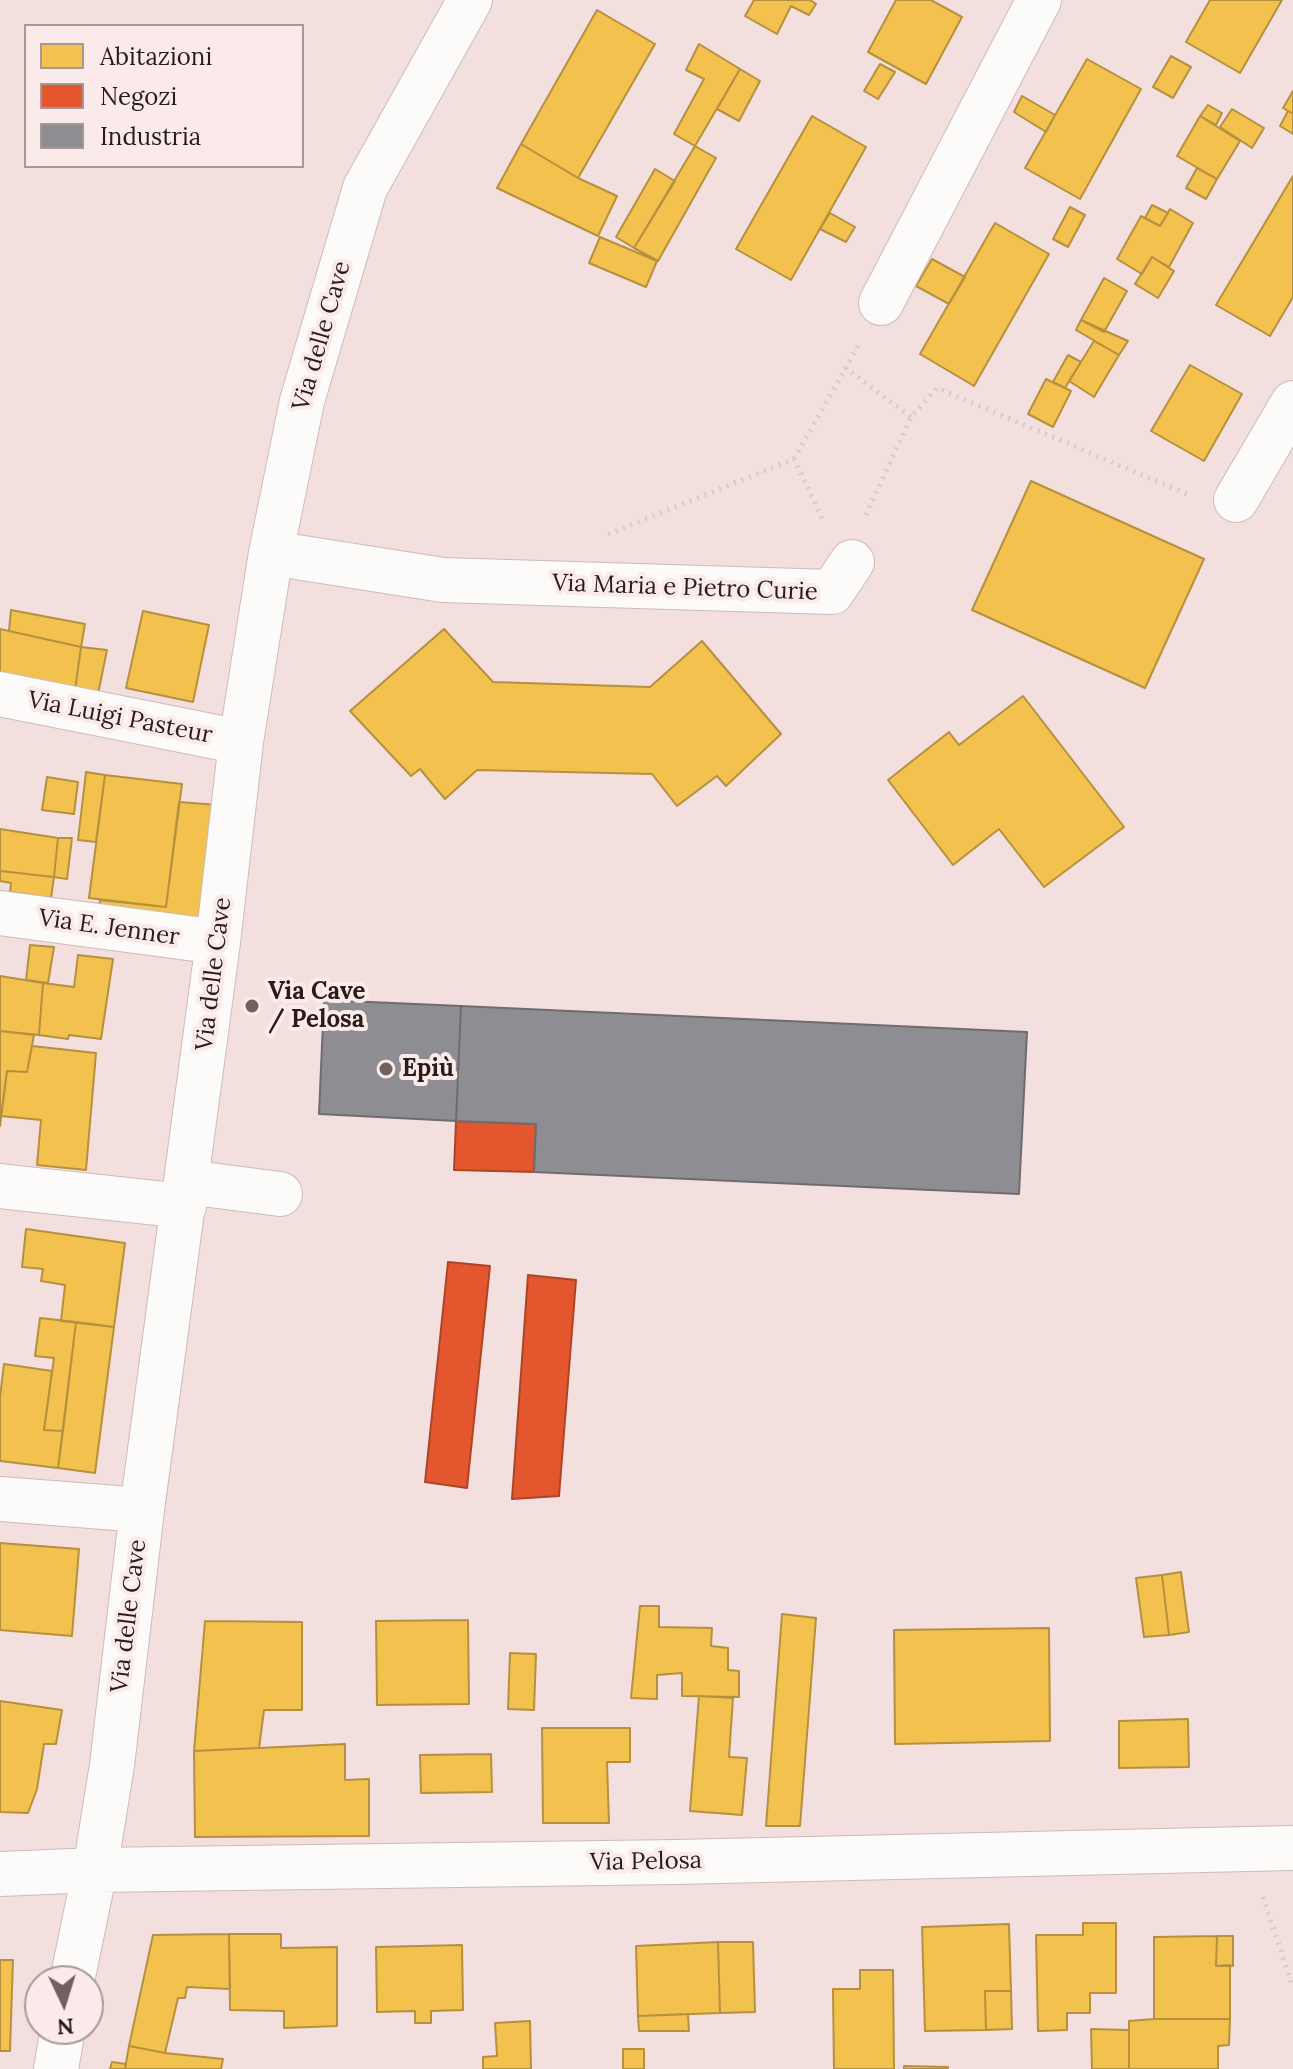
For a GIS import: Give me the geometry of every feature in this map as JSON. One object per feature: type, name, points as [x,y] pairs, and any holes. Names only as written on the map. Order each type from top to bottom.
[{"type":"street","name":"Via delle Cave","points":[[75,1965],[112,1765],[241,742],[271,553],[302,401],[365,188],[470,0]]},
{"type":"street","points":[[881,303],[1039,0]]},
{"type":"street","points":[[1236,500],[1293,403]]},
{"type":"street","name":"Via Maria e Pietro Curie","points":[[271,553],[443,580],[832,592],[852,562]]},
{"type":"street","name":"Via Luigi Pasteur","points":[[0,694],[241,742]]},
{"type":"street","name":"Via E. Jenner","points":[[0,913],[218,942]]},
{"type":"street","points":[[0,1186],[186,1194],[280,1194]]},
{"type":"street","points":[[0,1499],[142,1510]]},
{"type":"street","name":"Via Pelosa","points":[[0,1874],[1272,1849]]},
{"type":"street","points":[[56,2069],[60,2045]]},
{"type":"path","points":[[602,537],[794,459],[881,303]]},
{"type":"path","points":[[846,368],[911,417]]},
{"type":"path","points":[[852,562],[867,513],[911,417],[937,388],[1222,508],[1236,500]]},
{"type":"path","points":[[794,459],[832,539],[852,562]]},
{"type":"path","points":[[1272,1849],[1263,1897],[1293,1988]]},
{"type":"building: Abitazioni","points":[[754,0],[810,0],[816,4],[809,15],[791,6],[777,34],[745,16]]},
{"type":"building: Abitazioni","points":[[896,0],[931,0],[962,17],[926,84],[868,52]]},
{"type":"building: Abitazioni","points":[[1210,0],[1282,0],[1240,73],[1186,42]]},
{"type":"building: Abitazioni","points":[[597,10],[655,44],[578,178],[521,144]]},
{"type":"building: Abitazioni","points":[[699,44],[740,69],[695,146],[674,134],[704,79],[686,70]]},
{"type":"building: Abitazioni","points":[[1171,56],[1191,67],[1173,98],[1153,87]]},
{"type":"building: Abitazioni","points":[[1087,59],[1141,89],[1080,199],[1025,168]]},
{"type":"building: Abitazioni","points":[[880,64],[895,72],[878,99],[864,91]]},
{"type":"building: Abitazioni","points":[[740,69],[760,81],[739,121],[717,109]]},
{"type":"building: Abitazioni","points":[[1293,91],[1293,114],[1283,108]]},
{"type":"building: Abitazioni","points":[[1022,96],[1055,115],[1046,132],[1014,112]]},
{"type":"building: Abitazioni","points":[[1208,105],[1222,113],[1216,125],[1200,116]]},
{"type":"building: Abitazioni","points":[[1232,109],[1264,128],[1252,148],[1220,127]]},
{"type":"building: Abitazioni","points":[[1288,111],[1293,114],[1293,134],[1280,126]]},
{"type":"building: Abitazioni","points":[[812,116],[866,147],[791,280],[736,249]]},
{"type":"building: Abitazioni","points":[[1200,116],[1240,141],[1217,179],[1177,156]]},
{"type":"building: Abitazioni","points":[[521,144],[578,178],[617,196],[598,236],[497,188]]},
{"type":"building: Abitazioni","points":[[695,146],[716,158],[658,261],[634,248]]},
{"type":"building: Abitazioni","points":[[1197,168],[1217,179],[1206,199],[1186,188]]},
{"type":"building: Abitazioni","points":[[655,169],[675,181],[634,248],[616,237]]},
{"type":"building: Abitazioni","points":[[1293,176],[1293,297],[1270,336],[1216,305]]},
{"type":"building: Abitazioni","points":[[1152,205],[1168,213],[1160,226],[1145,218]]},
{"type":"building: Abitazioni","points":[[1070,207],[1085,215],[1068,247],[1053,239]]},
{"type":"building: Abitazioni","points":[[1170,209],[1193,223],[1169,267],[1152,257],[1142,274],[1117,259],[1141,216],[1160,226]]},
{"type":"building: Abitazioni","points":[[830,213],[855,227],[846,242],[820,229]]},
{"type":"building: Abitazioni","points":[[995,223],[1049,254],[974,386],[920,354]]},
{"type":"building: Abitazioni","points":[[600,237],[657,261],[646,287],[589,263]]},
{"type":"building: Abitazioni","points":[[1152,257],[1174,271],[1158,298],[1135,284]]},
{"type":"building: Abitazioni","points":[[932,259],[965,277],[949,304],[916,286]]},
{"type":"building: Abitazioni","points":[[1104,278],[1127,291],[1104,332],[1081,320]]},
{"type":"building: Abitazioni","points":[[1081,320],[1128,341],[1119,355],[1076,330]]},
{"type":"building: Abitazioni","points":[[1094,341],[1119,355],[1094,397],[1069,381]]},
{"type":"building: Abitazioni","points":[[1068,355],[1081,362],[1065,388],[1053,382]]},
{"type":"building: Abitazioni","points":[[1190,365],[1242,394],[1204,461],[1151,431]]},
{"type":"building: Abitazioni","points":[[1046,379],[1071,391],[1053,427],[1028,414]]},
{"type":"building: Abitazioni","points":[[1031,481],[1204,559],[1145,688],[972,610]]},
{"type":"building: Abitazioni","points":[[11,610],[85,624],[81,647],[9,631]]},
{"type":"building: Abitazioni","points":[[143,611],[209,625],[193,702],[126,688]]},
{"type":"building: Abitazioni","points":[[0,629],[81,647],[75,690],[0,677]]},
{"type":"building: Abitazioni","points":[[444,629],[493,682],[650,687],[702,641],[781,734],[726,786],[717,776],[677,806],[652,774],[477,770],[445,799],[420,769],[411,776],[350,711]]},
{"type":"building: Abitazioni","points":[[81,647],[107,650],[98,694],[75,690]]},
{"type":"building: Abitazioni","points":[[1023,696],[1124,827],[1044,887],[999,829],[953,865],[888,780],[949,732],[959,745]]},
{"type":"building: Abitazioni","points":[[86,772],[105,775],[96,842],[78,840]]},
{"type":"building: Abitazioni","points":[[105,775],[182,784],[166,907],[89,898]]},
{"type":"building: Abitazioni","points":[[47,777],[78,782],[74,814],[42,810]]},
{"type":"building: Abitazioni","points":[[179,802],[218,805],[202,928],[98,915],[100,900],[166,907]]},
{"type":"building: Abitazioni","points":[[0,829],[58,838],[54,877],[0,871]]},
{"type":"building: Abitazioni","points":[[58,838],[72,838],[67,879],[54,877]]},
{"type":"building: Abitazioni","points":[[0,871],[54,877],[51,898],[10,892],[11,883],[0,881]]},
{"type":"building: Abitazioni","points":[[30,945],[54,947],[48,983],[26,980]]},
{"type":"building: Abitazioni","points":[[78,955],[113,959],[101,1039],[39,1035],[43,983],[74,987]]},
{"type":"building: Abitazioni","points":[[0,976],[43,983],[39,1035],[0,1031]]},
{"type":"building: Abitazioni","points":[[0,1031],[34,1035],[27,1072],[7,1071],[0,1126]]},
{"type":"building: Abitazioni","points":[[32,1046],[96,1053],[86,1170],[37,1165],[41,1120],[1,1116],[7,1071],[27,1072]]},
{"type":"building: Abitazioni","points":[[26,1229],[125,1243],[114,1327],[61,1321],[65,1285],[41,1281],[43,1269],[22,1267]]},
{"type":"building: Abitazioni","points":[[40,1318],[76,1322],[63,1431],[44,1430],[54,1358],[35,1356]]},
{"type":"building: Abitazioni","points":[[76,1322],[114,1327],[95,1473],[58,1468]]},
{"type":"building: Abitazioni","points":[[4,1364],[52,1371],[44,1430],[63,1431],[58,1468],[0,1461],[0,1397]]},
{"type":"building: Abitazioni","points":[[0,1543],[79,1549],[72,1636],[0,1630]]},
{"type":"building: Abitazioni","points":[[1181,1572],[1189,1632],[1169,1635],[1162,1575]]},
{"type":"building: Abitazioni","points":[[1162,1575],[1169,1635],[1144,1637],[1136,1578]]},
{"type":"building: Abitazioni","points":[[640,1606],[659,1606],[659,1627],[712,1628],[711,1646],[728,1648],[728,1670],[739,1671],[739,1697],[682,1696],[682,1673],[657,1675],[657,1699],[631,1698]]},
{"type":"building: Abitazioni","points":[[782,1614],[816,1618],[800,1826],[766,1826]]},
{"type":"building: Abitazioni","points":[[468,1620],[469,1704],[377,1705],[376,1621]]},
{"type":"building: Abitazioni","points":[[205,1621],[302,1622],[302,1710],[264,1710],[259,1748],[194,1751]]},
{"type":"building: Abitazioni","points":[[1049,1628],[1050,1741],[895,1744],[894,1630]]},
{"type":"building: Abitazioni","points":[[510,1653],[536,1654],[534,1710],[508,1709]]},
{"type":"building: Abitazioni","points":[[699,1696],[733,1698],[729,1757],[747,1758],[742,1815],[690,1811]]},
{"type":"building: Abitazioni","points":[[0,1701],[62,1710],[56,1744],[44,1744],[37,1789],[28,1813],[0,1812]]},
{"type":"building: Abitazioni","points":[[1188,1719],[1189,1767],[1119,1768],[1119,1721]]},
{"type":"building: Abitazioni","points":[[542,1728],[630,1728],[630,1762],[607,1762],[609,1823],[543,1823]]},
{"type":"building: Abitazioni","points":[[345,1744],[345,1780],[369,1779],[369,1836],[195,1837],[194,1751]]},
{"type":"building: Abitazioni","points":[[491,1754],[492,1792],[421,1793],[420,1755]]},
{"type":"building: Abitazioni","points":[[1083,1923],[1116,1923],[1116,1993],[1090,1993],[1090,2013],[1067,2013],[1067,2030],[1038,2031],[1036,1935],[1083,1935]]},
{"type":"building: Abitazioni","points":[[1009,1924],[1011,1991],[985,1991],[986,2030],[925,2031],[922,1927]]},
{"type":"building: Abitazioni","points":[[229,1934],[230,1989],[187,1987],[185,1998],[178,1998],[165,2053],[129,2046],[153,1935]]},
{"type":"building: Abitazioni","points":[[229,1934],[281,1934],[281,1948],[337,1947],[337,2026],[284,2028],[284,2011],[230,2010]]},
{"type":"building: Abitazioni","points":[[1217,1936],[1233,1936],[1233,1966],[1216,1966]]},
{"type":"building: Abitazioni","points":[[1217,1936],[1216,1966],[1230,1965],[1230,2019],[1154,2019],[1154,1937]]},
{"type":"building: Abitazioni","points":[[718,1942],[753,1942],[755,2012],[720,2013]]},
{"type":"building: Abitazioni","points":[[718,1942],[720,2013],[638,2016],[636,1946]]},
{"type":"building: Abitazioni","points":[[462,1945],[463,2010],[431,2011],[431,2023],[415,2023],[415,2011],[377,2012],[376,1947]]},
{"type":"building: Abitazioni","points":[[0,1960],[13,1960],[10,2051],[0,2051]]},
{"type":"building: Abitazioni","points":[[860,1970],[893,1970],[894,2069],[834,2069],[833,1989],[860,1989]]},
{"type":"building: Abitazioni","points":[[985,1991],[1011,1991],[1012,2029],[986,2030]]},
{"type":"building: Abitazioni","points":[[688,2014],[689,2031],[639,2031],[638,2016]]},
{"type":"building: Abitazioni","points":[[1230,2019],[1229,2045],[1218,2046],[1218,2069],[1129,2069],[1129,2021]]},
{"type":"building: Abitazioni","points":[[530,2021],[531,2069],[483,2069],[483,2057],[497,2056],[495,2023]]},
{"type":"building: Abitazioni","points":[[1091,2029],[1129,2030],[1129,2069],[1092,2069]]},
{"type":"building: Abitazioni","points":[[129,2046],[223,2059],[221,2069],[125,2069]]},
{"type":"building: Abitazioni","points":[[623,2049],[644,2049],[644,2069],[623,2069]]},
{"type":"building: Abitazioni","points":[[112,2062],[126,2064],[125,2069],[110,2069]]},
{"type":"building: Abitazioni","points":[[904,2066],[948,2067],[948,2069],[904,2069]]},
{"type":"building: Negozi","points":[[456,1121],[536,1124],[534,1172],[454,1170]]},
{"type":"building: Negozi","points":[[448,1262],[490,1266],[467,1488],[425,1482]]},
{"type":"building: Negozi","points":[[528,1275],[576,1280],[559,1496],[512,1499]]},
{"type":"building: Industria","points":[[324,1000],[461,1006],[456,1121],[319,1114]]},
{"type":"building: Industria","points":[[461,1006],[1027,1032],[1019,1194],[534,1172],[536,1124],[456,1121]]},
{"type":"place","name":"Via Cave / Pelosa","points":[[252,1006]]},
{"type":"place","name":"Epiù","points":[[386,1069]]}]
